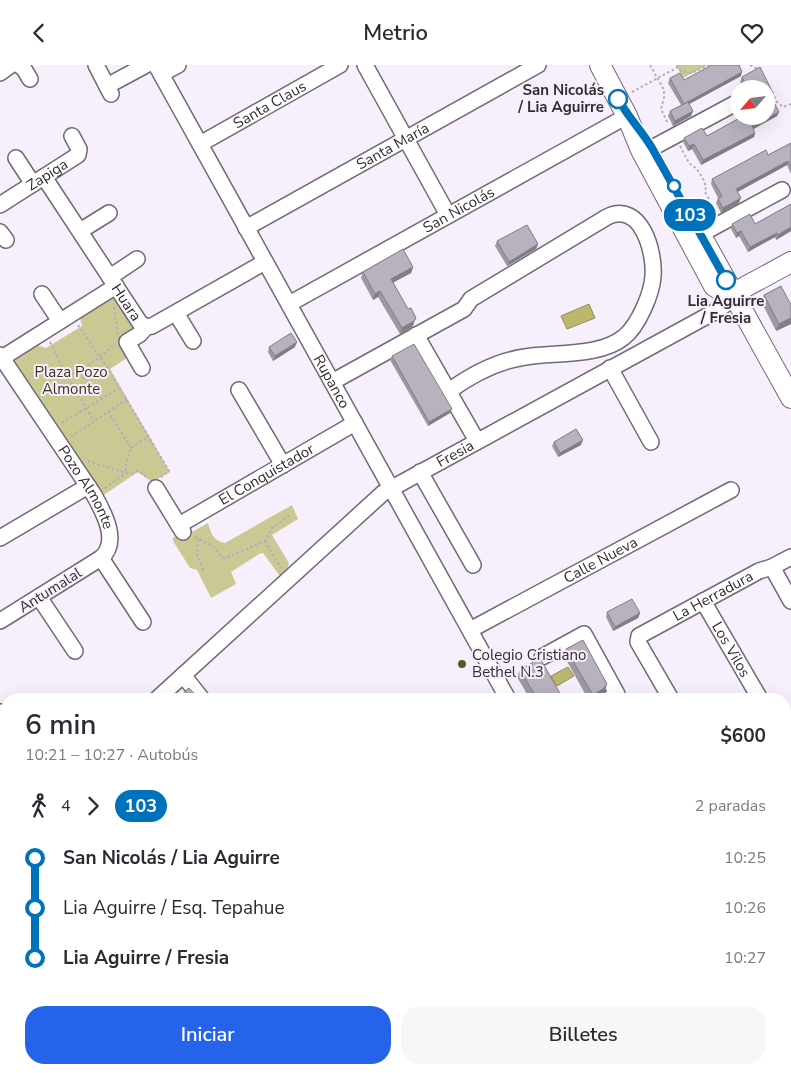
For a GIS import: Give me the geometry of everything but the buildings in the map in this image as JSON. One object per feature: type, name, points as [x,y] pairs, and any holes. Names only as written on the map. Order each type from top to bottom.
[{"type":"main road","points":[[600,65],[628,116],[641,150],[694,236]]},
{"type":"main road","points":[[628,116],[652,148],[694,236],[714,286],[721,291],[734,293],[791,398]]},
{"type":"main road","name":"Fresia","points":[[734,293],[791,262]]},
{"type":"street","points":[[0,73],[11,65]]},
{"type":"street","points":[[19,65],[30,79]]},
{"type":"street","points":[[96,65],[109,90],[146,65]]},
{"type":"street","points":[[159,70],[178,65]]},
{"type":"street","name":"Santa Claus","points":[[200,144],[340,65]]},
{"type":"street","points":[[365,65],[448,215]]},
{"type":"street","name":"Santa María","points":[[246,228],[538,65]]},
{"type":"street","name":"Rupanco","points":[[159,70],[505,693]]},
{"type":"street","points":[[652,148],[730,106]]},
{"type":"street","name":"San Nicolás","points":[[288,304],[628,116]]},
{"type":"street","name":"Zapiga","points":[[0,205],[78,155],[79,149],[72,136]]},
{"type":"street","name":"Huara","points":[[16,158],[39,180],[80,231],[112,284],[140,323],[146,327]]},
{"type":"street","points":[[694,236],[782,190]]},
{"type":"street","points":[[80,231],[109,213]]},
{"type":"street","points":[[332,383],[464,309],[471,299],[612,215],[622,213],[635,220],[649,242],[653,257],[652,285],[639,319],[624,337],[617,343],[600,349],[524,357],[508,361],[478,373],[449,391]]},
{"type":"street","name":"Huara","points":[[112,284],[138,259]]},
{"type":"street","points":[[142,368],[126,342],[140,334],[146,327],[152,326],[176,313],[265,262]]},
{"type":"street","points":[[1,357],[66,318],[112,284]]},
{"type":"street","name":"Fresia","points":[[164,693],[375,498],[391,487],[718,310],[727,303],[734,293]]},
{"type":"street","points":[[42,294],[66,318]]},
{"type":"street","points":[[176,313],[193,341]]},
{"type":"street","points":[[416,335],[477,441]]},
{"type":"street","name":"Pozo Almonte","points":[[1,357],[93,489],[108,525],[108,549],[101,558]]},
{"type":"street","points":[[610,369],[651,441]]},
{"type":"street","points":[[239,390],[283,465]]},
{"type":"street","name":"El Conquistador","points":[[181,528],[355,423]]},
{"type":"street","points":[[420,472],[473,565]]},
{"type":"street","points":[[156,482],[181,528]]},
{"type":"street","points":[[0,538],[93,489]]},
{"type":"street","name":"Calle Nueva","points":[[470,629],[731,490]]},
{"type":"street","name":"La Herradura","points":[[668,693],[638,641],[638,637],[759,571],[772,567],[791,557]]},
{"type":"street","points":[[101,558],[142,621]]},
{"type":"street","name":"Antumalal","points":[[0,621],[101,558]]},
{"type":"street","points":[[772,567],[791,601]]},
{"type":"street","points":[[39,597],[75,651]]},
{"type":"street","name":"Los Vilos","points":[[704,601],[757,693]]},
{"type":"street","points":[[542,657],[584,634],[616,693]]},
{"type":"street","points":[[183,675],[197,693]]},
{"type":"path","points":[[650,65],[658,78],[664,95],[662,111],[689,163],[697,169],[703,179],[706,192],[722,223]]},
{"type":"path","points":[[652,81],[677,66],[682,71],[691,73],[710,65]]},
{"type":"path","points":[[750,65],[760,69]]},
{"type":"path","points":[[775,96],[783,107],[791,104]]},
{"type":"path","points":[[68,376],[100,357],[119,340],[114,313],[115,300],[112,284]]},
{"type":"path","points":[[66,318],[100,357],[120,387],[169,471],[156,482],[138,471],[131,474],[126,473],[93,489]]},
{"type":"path","points":[[45,331],[94,421]]},
{"type":"path","points":[[79,371],[90,386],[95,387],[102,398]]},
{"type":"path","points":[[78,393],[90,386]]},
{"type":"path","points":[[60,425],[120,387]]},
{"type":"path","points":[[69,438],[127,399]]},
{"type":"path","points":[[108,411],[130,448]]},
{"type":"path","points":[[126,473],[126,463],[130,448],[149,436]]},
{"type":"path","points":[[181,528],[213,546],[225,558],[265,541],[272,528],[290,515]]},
{"type":"path","points":[[198,539],[197,555],[204,572]]},
{"type":"path","points":[[265,541],[287,578]]},
{"type":"green space","points":[[676,65],[708,65],[683,78]]},
{"type":"green space","name":"Plaza Pozo Almonte","points":[[111,293],[139,329],[130,356],[110,369],[170,472],[152,482],[138,472],[99,498],[9,358],[30,343],[46,348],[82,326],[79,313]]},
{"type":"green space","points":[[292,505],[298,519],[272,535],[289,563],[287,570],[281,576],[279,575],[263,553],[259,554],[231,572],[236,584],[211,598],[197,570],[190,568],[173,541],[173,537],[183,537],[208,523],[215,538],[225,543]]},
{"type":"shaded area","points":[[589,304],[595,318],[567,329],[561,316]]},
{"type":"shaded area","points":[[568,667],[574,676],[557,686],[551,676]]},
{"type":"bus line","name":"103","points":[[618,99],[652,148],[726,280]]},
{"type":"place","name":"San Nicolás / Lia Aguirre","points":[[618,99]]},
{"type":"place","name":"Lia Aguirre / Fresia","points":[[726,280]]},
{"type":"place","name":"Colegio Cristiano Bethel N.3","points":[[462,664]]}]
